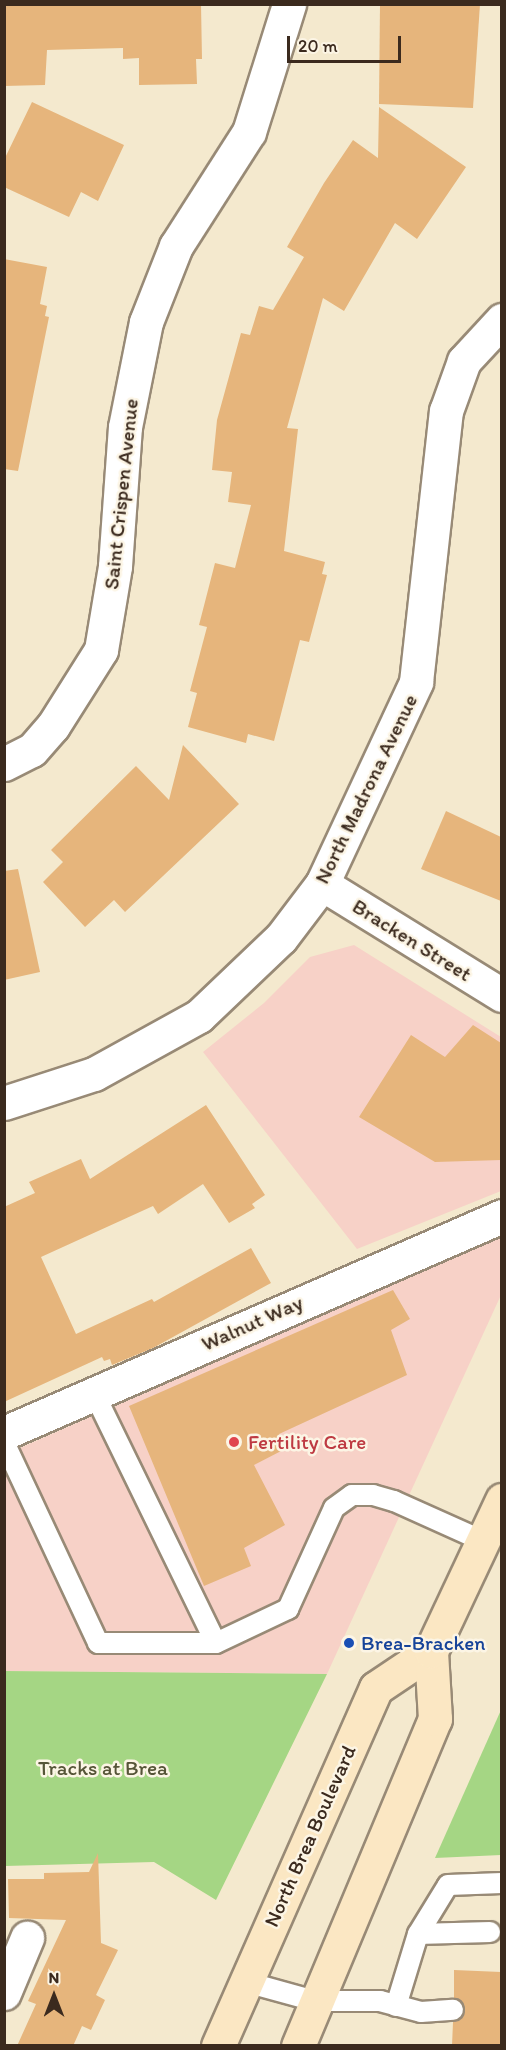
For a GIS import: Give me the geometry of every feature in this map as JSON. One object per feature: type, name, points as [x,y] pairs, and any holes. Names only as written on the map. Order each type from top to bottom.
[{"type":"main road","points":[[298,2046],[435,1719],[431,1651],[501,1500]]},
{"type":"main road","name":"North Brea Boulevard","points":[[218,2046],[376,1688],[431,1651]]},
{"type":"street","name":"Saint Crispen Avenue","points":[[4,764],[32,750],[53,726],[101,650],[115,566],[125,427],[146,322],[176,246],[249,132],[289,4]]},
{"type":"street","name":"North Madrona Avenue","points":[[4,1103],[94,1074],[200,1016],[281,938],[322,884],[416,682],[446,411],[464,361],[501,320]]},
{"type":"street","name":"Bracken Street","points":[[322,884],[501,996]]},
{"type":"street","name":"Walnut Way","points":[[4,1433],[501,1216]]},
{"type":"street","points":[[4,1993],[27,1938]]},
{"type":"lane","points":[[94,1393],[216,1643]]},
{"type":"lane","points":[[4,1442],[98,1643],[216,1643],[288,1609],[334,1508],[352,1496],[373,1495],[394,1501],[483,1541]]},
{"type":"lane","points":[[396,2006],[418,1934],[448,1885],[501,1883]]},
{"type":"lane","points":[[418,1934],[490,1932]]},
{"type":"lane","points":[[246,1982],[315,2001],[380,2001],[421,2012],[453,2010]]},
{"type":"shaded area","points":[[354,945],[501,1037],[501,1191],[357,1249],[203,1052],[264,1003],[310,957]]},
{"type":"shaded area","points":[[501,1236],[501,1295],[327,1674],[5,1671],[4,1455]]},
{"type":"green space","name":"Tracks at Brea","points":[[4,1671],[327,1674],[216,1900],[154,1862],[5,1866]]},
{"type":"green space","points":[[501,1710],[501,1855],[435,1858]]},
{"type":"building","points":[[4,4],[201,4],[202,59],[196,59],[197,84],[139,85],[139,58],[123,59],[123,48],[47,50],[45,85],[4,86]]},
{"type":"building","points":[[380,4],[480,4],[473,108],[379,104]]},
{"type":"building","points":[[32,102],[124,145],[98,201],[81,192],[69,217],[4,187],[4,160]]},
{"type":"building","points":[[379,107],[466,167],[417,239],[395,223],[344,311],[323,298],[287,428],[298,429],[284,551],[325,562],[322,574],[327,575],[309,642],[300,640],[274,741],[248,734],[246,743],[188,727],[197,693],[190,691],[207,627],[199,625],[215,563],[235,568],[251,505],[228,502],[232,472],[212,470],[217,420],[241,333],[250,335],[259,306],[273,310],[304,257],[287,247],[324,183],[353,140],[378,158]]},
{"type":"building","points":[[4,259],[47,267],[40,304],[47,306],[45,316],[49,317],[18,471],[4,469]]},
{"type":"building","points":[[183,745],[239,804],[125,912],[114,900],[85,927],[43,882],[63,862],[51,850],[136,766],[169,800]]},
{"type":"building","points":[[446,811],[501,837],[501,901],[421,869]]},
{"type":"building","points":[[18,869],[40,972],[4,980],[4,871]]},
{"type":"building","points":[[473,1025],[501,1043],[501,1160],[435,1162],[359,1117],[411,1035],[445,1057]]},
{"type":"building","points":[[206,1105],[265,1195],[252,1204],[255,1208],[229,1223],[203,1184],[158,1214],[153,1206],[41,1257],[76,1334],[152,1299],[154,1302],[251,1248],[271,1283],[153,1348],[112,1365],[110,1359],[104,1361],[102,1357],[4,1402],[4,1207],[35,1193],[29,1182],[81,1159],[90,1179]]},
{"type":"building","points":[[393,1290],[410,1319],[391,1330],[407,1375],[279,1434],[285,1449],[254,1465],[285,1525],[244,1548],[251,1566],[204,1586],[129,1406]]},
{"type":"building","points":[[98,1853],[101,1943],[118,1950],[96,1995],[105,2000],[91,2030],[82,2026],[73,2046],[17,2046],[36,2004],[28,2001],[66,1920],[9,1918],[8,1879],[44,1879],[44,1873],[89,1872]]},
{"type":"building","points":[[454,1970],[501,1972],[501,2046],[452,2046],[453,2022],[460,2020],[465,2010],[463,2003],[454,1998]]},
{"type":"place","name":"Fertility Care","points":[[234,1442]]},
{"type":"place","name":"Brea-Bracken","points":[[349,1643]]}]
